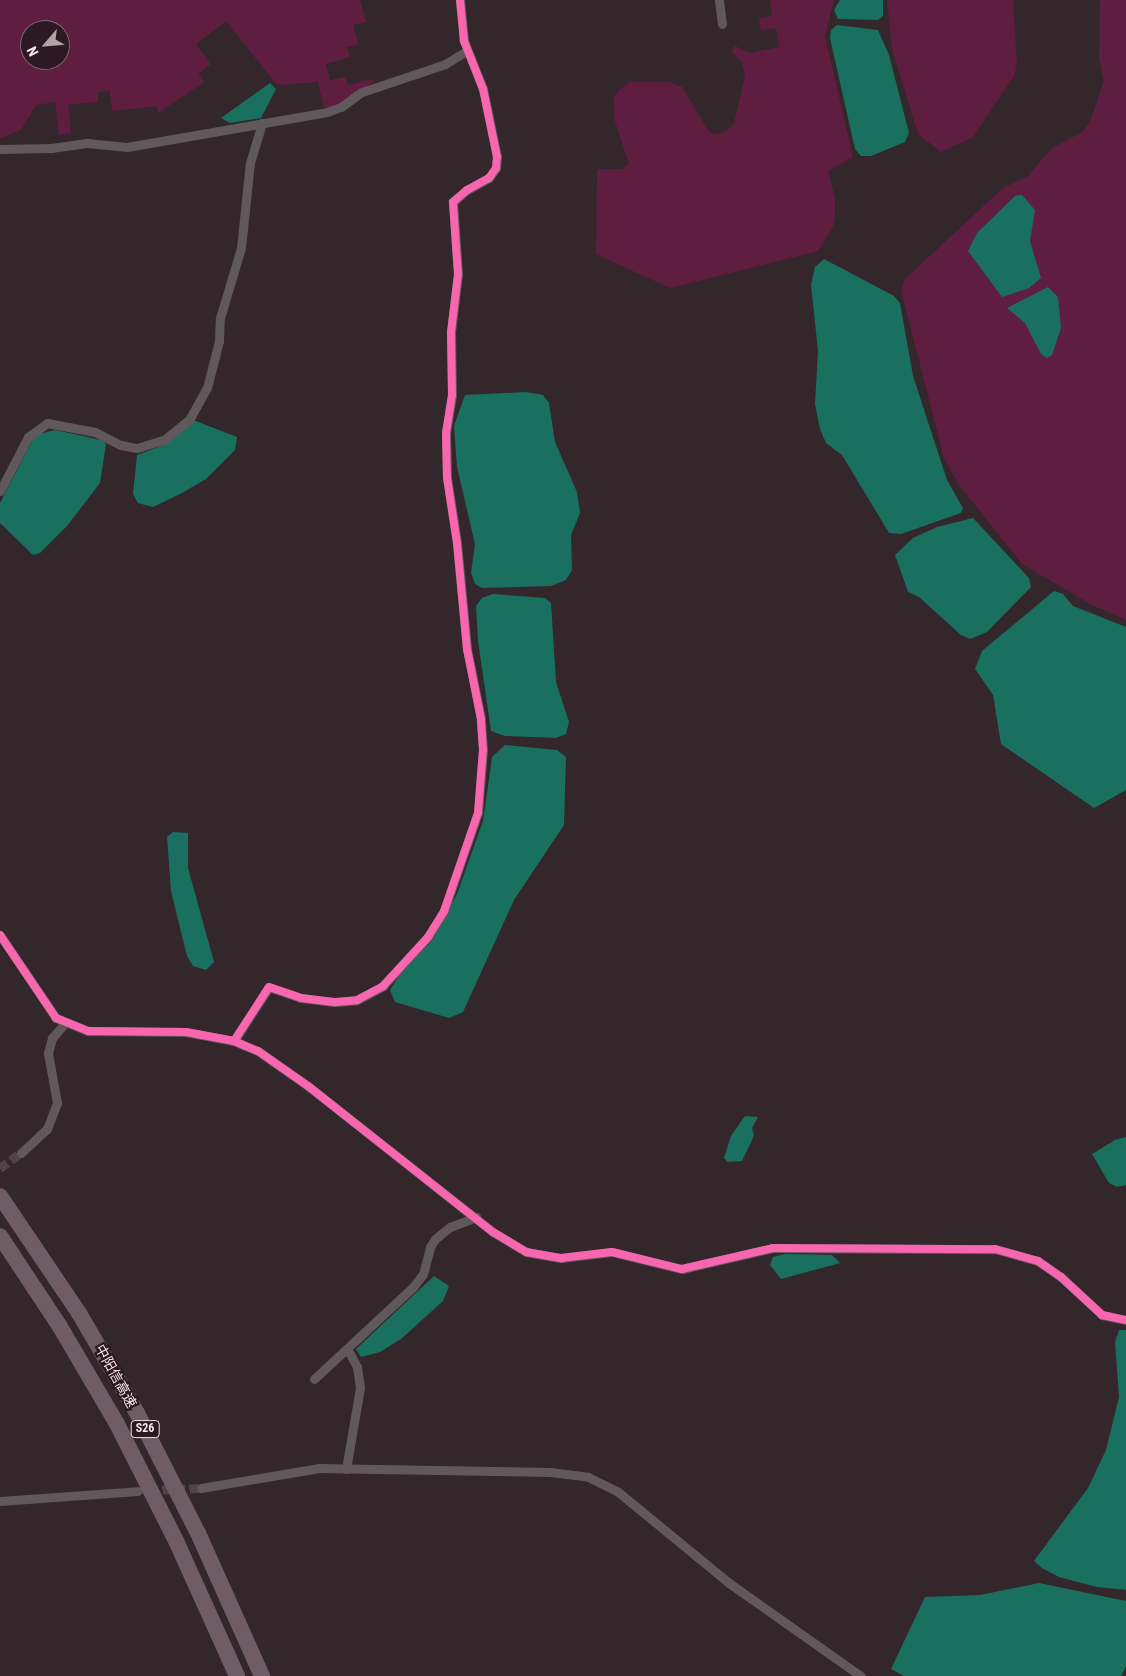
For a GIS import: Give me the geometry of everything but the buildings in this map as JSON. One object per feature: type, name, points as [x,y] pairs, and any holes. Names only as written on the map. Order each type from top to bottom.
[{"type":"highway","name":"中阳信高速","points":[[0,1196],[79,1312],[133,1406],[198,1533],[262,1676]]},
{"type":"highway","name":"中阳信高速","points":[[0,1236],[59,1325],[117,1424],[177,1543],[237,1676]]},
{"type":"street","points":[[234,1041],[270,987],[301,998],[336,1002],[357,1000],[383,986],[428,937],[444,911],[478,813],[483,750],[481,719],[467,649],[457,543],[447,478],[446,433],[452,394],[451,332],[458,274],[453,202],[467,190],[489,178],[496,168],[497,157],[484,89],[467,51],[460,0]]},
{"type":"street","points":[[719,0],[722,24]]},
{"type":"street","points":[[0,149],[51,148],[87,143],[127,147],[335,110],[362,92],[445,64],[467,51]]},
{"type":"street","points":[[0,491],[28,437],[47,423],[95,432],[121,445],[137,448],[164,440],[189,420],[207,388],[219,341],[220,318],[241,248],[250,163],[262,123]]},
{"type":"street","points":[[0,935],[56,1018],[88,1031],[186,1032],[234,1041],[258,1051],[517,1247],[540,1256],[561,1258],[612,1252],[682,1269],[759,1250],[782,1247],[995,1249],[1038,1261],[1061,1277],[1102,1314],[1126,1320]]},
{"type":"street","points":[[22,1153],[47,1129],[57,1103],[48,1053],[52,1038],[65,1023]]},
{"type":"street","points":[[314,1379],[423,1274],[430,1247],[435,1239],[450,1227],[476,1217]]},
{"type":"street","points":[[346,1469],[360,1388],[357,1367],[347,1348]]},
{"type":"street","points":[[201,1488],[291,1471],[346,1469],[550,1472],[596,1481],[617,1492],[729,1583],[861,1676]]},
{"type":"street","points":[[0,1501],[138,1491]]},
{"type":"shaded area","points":[[0,0],[360,0],[366,22],[353,25],[358,44],[347,47],[350,57],[326,64],[330,80],[346,77],[348,85],[373,79],[374,82],[332,108],[324,108],[318,82],[277,85],[226,21],[196,44],[211,64],[198,74],[204,82],[158,113],[157,106],[112,111],[110,91],[98,92],[98,102],[68,105],[71,133],[59,135],[55,102],[36,105],[21,130],[0,138]]},
{"type":"shaded area","points":[[770,0],[834,0],[825,36],[853,157],[828,171],[835,198],[835,218],[833,227],[818,251],[670,288],[596,254],[597,169],[622,169],[629,164],[614,118],[614,98],[619,90],[630,82],[669,82],[682,87],[710,133],[719,134],[728,130],[734,123],[745,76],[742,62],[731,51],[735,46],[750,53],[779,47],[776,28],[761,30],[759,18],[772,16]]},
{"type":"shaded area","points":[[840,0],[883,0],[883,16],[878,20],[838,19],[834,10]]},
{"type":"shaded area","points":[[887,0],[1013,0],[1017,64],[1014,76],[973,137],[941,152],[918,134],[892,49]]},
{"type":"shaded area","points":[[1100,0],[1126,0],[1126,620],[1092,605],[1022,564],[959,485],[944,458],[901,290],[905,279],[1003,188],[1028,176],[1051,149],[1082,132],[1090,122],[1104,81],[1099,58]]},
{"type":"shaded area","points":[[837,25],[878,30],[889,55],[909,133],[905,142],[871,156],[861,156],[855,149],[830,38],[831,30]]},
{"type":"shaded area","points":[[270,83],[276,89],[261,118],[230,123],[221,118]]},
{"type":"shaded area","points":[[1022,195],[1035,210],[1030,241],[1041,278],[1029,288],[1002,297],[968,251],[977,233],[1015,196]]},
{"type":"shaded area","points":[[824,259],[894,296],[900,303],[913,376],[947,480],[963,508],[961,513],[901,534],[889,533],[842,455],[826,443],[820,429],[815,404],[818,351],[811,285],[815,267]]},
{"type":"shaded area","points":[[1048,287],[1058,297],[1061,328],[1052,355],[1047,358],[1041,354],[1025,323],[1007,308]]},
{"type":"shaded area","points":[[526,392],[543,395],[549,403],[555,442],[577,492],[580,513],[571,535],[572,570],[566,580],[551,586],[482,588],[475,584],[471,573],[475,544],[457,467],[454,426],[465,395]]},
{"type":"shaded area","points":[[193,420],[237,437],[235,450],[206,479],[182,493],[153,507],[138,503],[133,494],[137,455],[161,446]]},
{"type":"shaded area","points":[[55,430],[101,440],[106,444],[100,483],[67,526],[40,553],[33,555],[0,523],[0,503],[35,435]]},
{"type":"shaded area","points":[[973,518],[1029,578],[1031,587],[987,632],[970,639],[961,635],[919,597],[908,592],[895,555],[913,538],[937,527]]},
{"type":"shaded area","points":[[1054,591],[1063,594],[1073,606],[1126,627],[1126,790],[1094,808],[1001,744],[993,695],[975,669],[982,651]]},
{"type":"shaded area","points":[[493,594],[545,598],[551,603],[556,682],[569,722],[566,734],[556,738],[505,736],[491,731],[478,641],[476,606],[482,598]]},
{"type":"shaded area","points":[[505,745],[557,750],[566,757],[564,825],[514,900],[463,1012],[449,1018],[395,1002],[390,990],[404,968],[431,942],[457,894],[483,821],[492,757]]},
{"type":"shaded area","points":[[173,832],[188,833],[188,868],[214,962],[206,970],[193,966],[187,956],[171,891],[167,837]]},
{"type":"shaded area","points":[[745,1116],[758,1117],[752,1128],[754,1136],[742,1161],[728,1162],[724,1158],[731,1136]]},
{"type":"shaded area","points":[[1126,1137],[1126,1185],[1117,1187],[1109,1183],[1092,1154],[1115,1140]]},
{"type":"shaded area","points":[[785,1254],[832,1255],[840,1263],[781,1279],[770,1265],[773,1257]]},
{"type":"shaded area","points":[[434,1276],[449,1286],[443,1301],[401,1339],[380,1352],[361,1357],[356,1349]]},
{"type":"shaded area","points":[[1119,1330],[1126,1330],[1126,1590],[1097,1587],[1059,1577],[1042,1568],[1034,1561],[1088,1488],[1106,1450],[1119,1397],[1115,1342]]},
{"type":"shaded area","points":[[1039,1583],[1126,1601],[1126,1666],[1121,1676],[904,1676],[891,1669],[925,1597],[980,1595]]},
{"type":"tunnel","points":[[0,1168],[21,1153]]},
{"type":"tunnel","points":[[149,1490],[201,1488]]},
{"type":"cycle path","points":[[234,1041],[269,987],[301,998],[336,1002],[357,1000],[383,986],[428,937],[444,911],[478,813],[483,750],[481,719],[467,649],[457,543],[447,478],[446,433],[452,395],[451,332],[458,274],[453,202],[467,190],[489,178],[496,168],[497,157],[483,89],[464,41],[460,0]]},
{"type":"cycle path","points":[[0,935],[56,1018],[88,1031],[186,1032],[234,1041],[258,1051],[308,1086],[493,1232],[526,1252],[561,1258],[612,1252],[682,1269],[773,1248],[995,1249],[1038,1261],[1061,1277],[1102,1315],[1126,1320]]}]
